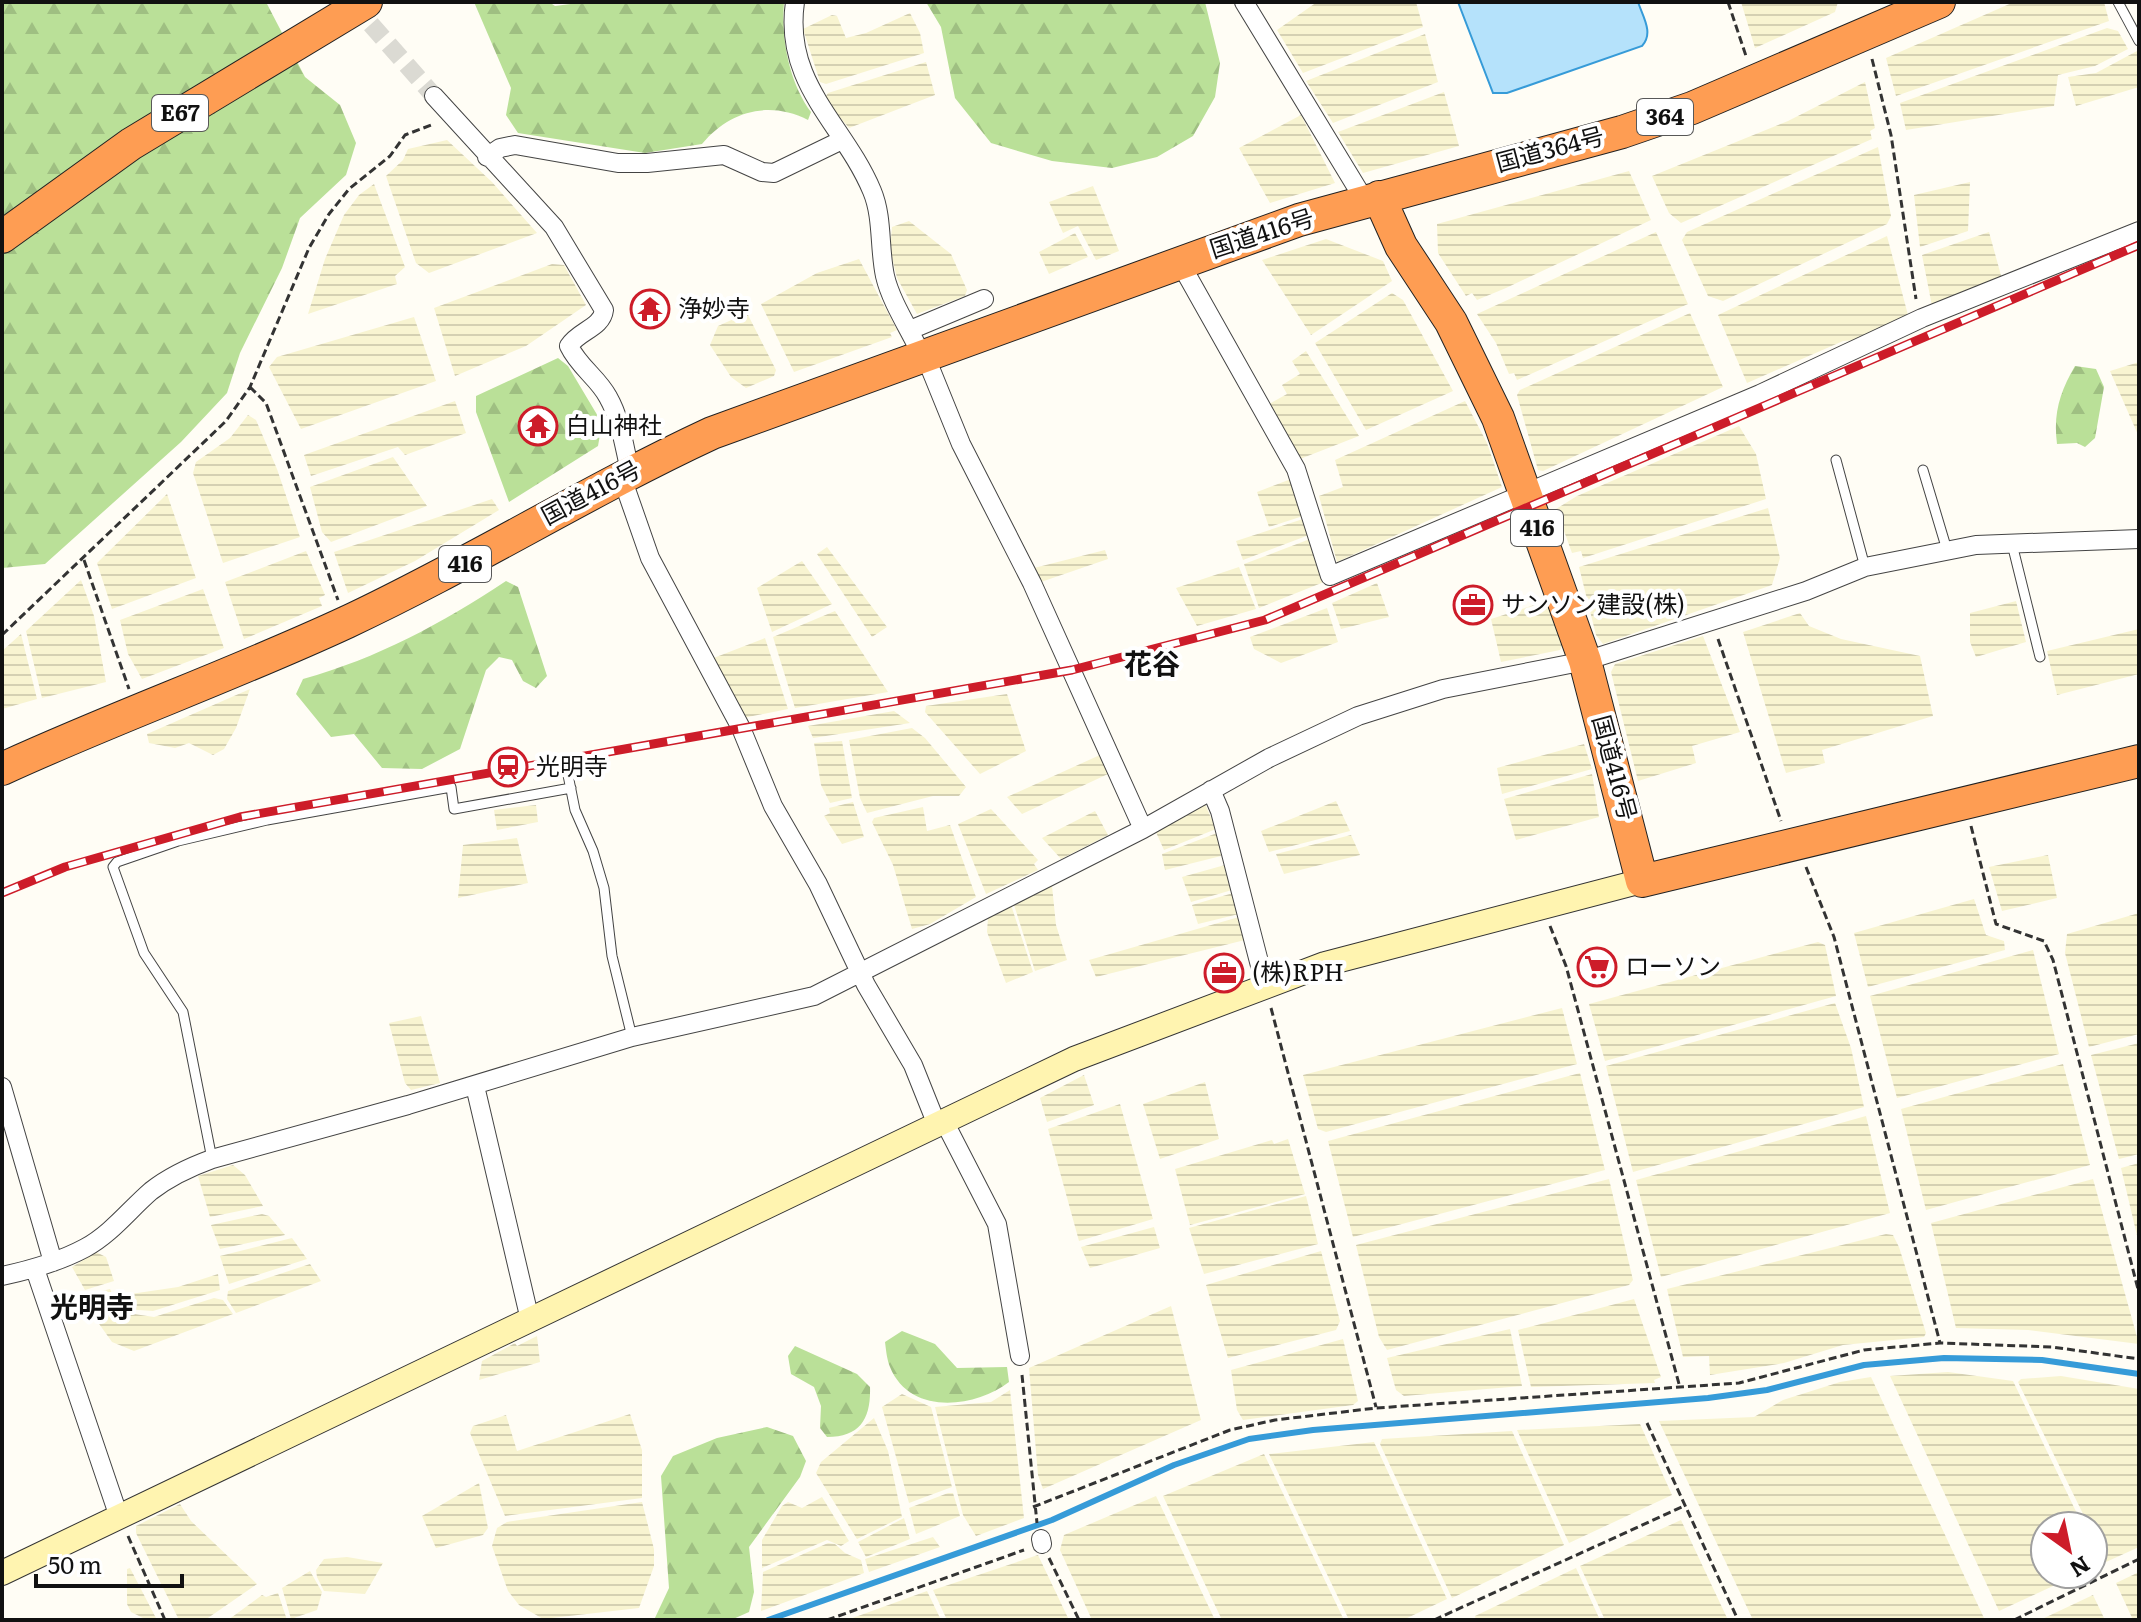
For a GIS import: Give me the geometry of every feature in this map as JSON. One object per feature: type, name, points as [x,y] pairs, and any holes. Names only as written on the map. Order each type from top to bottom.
[{"type":"highway","name":"E67","points":[[2,237],[131,144],[366,2]]},
{"type":"highway","name":"国道364号","points":[[1372,199],[1622,132],[1755,83],[1939,2]]},
{"type":"highway","name":"国道416号","points":[[2,769],[346,622],[460,567],[626,473],[918,346],[1372,199],[1451,322],[1480,378],[1585,661],[1642,881]]},
{"type":"highway","points":[[1642,881],[2139,761]]},
{"type":"street","points":[[795,2],[792,23],[802,71],[811,94],[871,187],[878,206],[886,280],[961,444],[1032,583],[1143,829]]},
{"type":"street","points":[[1244,2],[1372,199]]},
{"type":"street","points":[[434,96],[554,227],[604,310],[598,323],[574,338],[569,346],[575,359],[607,394],[618,419],[626,473],[650,558],[741,728],[773,806],[818,884],[860,971],[997,1224],[1020,1356]]},
{"type":"street","points":[[487,157],[500,148],[515,145],[618,163],[724,155],[762,172],[774,173],[842,140]]},
{"type":"street","points":[[1179,261],[1296,469],[1330,576],[1760,394],[1922,318],[2139,231]]},
{"type":"street","points":[[918,346],[984,299]]},
{"type":"street","points":[[2,1276],[44,1265],[86,1248],[114,1228],[152,1191],[185,1169],[212,1159],[475,1086],[690,1021],[787,1004],[814,996],[1358,716],[1443,689],[1585,661],[1865,567],[1947,550],[2139,539]]},
{"type":"street","points":[[1211,790],[1220,811],[1265,985]]},
{"type":"street","points":[[2,1573],[1074,1059],[1265,985],[1391,945],[1642,881]]},
{"type":"street","points":[[475,1086],[530,1320]]},
{"type":"street","points":[[2,1087],[44,1265],[119,1517]]},
{"type":"lane","points":[[2118,2],[2139,41]]},
{"type":"lane","points":[[1836,460],[1865,567]]},
{"type":"lane","points":[[1923,470],[1947,550]]},
{"type":"lane","points":[[2012,544],[2040,657]]},
{"type":"lane","points":[[568,775],[575,810],[593,851],[604,888],[612,956],[632,1037]]},
{"type":"lane","points":[[212,1159],[183,1012],[144,953],[113,867],[117,862],[178,841],[267,820],[451,787],[454,809],[571,788]]},
{"type":"path","points":[[1728,2],[1755,83]]},
{"type":"path","points":[[1864,34],[1885,106],[1916,302],[1922,318]]},
{"type":"path","points":[[2,635],[146,494],[226,421],[250,387],[309,248],[329,214],[349,189],[390,156],[405,135],[451,118]]},
{"type":"path","points":[[250,387],[266,403],[346,622]]},
{"type":"path","points":[[83,559],[137,711]]},
{"type":"path","points":[[1711,620],[1795,845],[1834,937],[1882,1133],[1940,1343]]},
{"type":"path","points":[[1966,804],[1996,924],[2044,941],[2053,960],[2139,1293]]},
{"type":"path","points":[[1542,908],[1566,966],[1680,1386]]},
{"type":"path","points":[[1265,985],[1376,1408]]},
{"type":"path","points":[[1033,1507],[1230,1430],[1376,1408],[1739,1383],[1864,1350],[1940,1343],[2037,1345],[2139,1359]]},
{"type":"path","points":[[1020,1356],[1036,1519]]},
{"type":"path","points":[[1647,1423],[1738,1620]]},
{"type":"path","points":[[1434,1620],[1684,1506]]},
{"type":"path","points":[[119,1517],[165,1620]]},
{"type":"path","points":[[827,1620],[1042,1541],[1079,1620]]},
{"type":"path","points":[[2014,1620],[2139,1559]]},
{"type":"shaded area","points":[[1317,2],[1416,2],[1423,27],[1303,73],[1277,30]]},
{"type":"shaded area","points":[[1741,2],[1838,2],[1835,12],[1755,48]]},
{"type":"shaded area","points":[[2014,2],[2104,2],[2109,21],[1896,96],[1886,58]]},
{"type":"shaded area","points":[[910,13],[920,33],[924,53],[826,84],[820,82],[803,29],[832,15],[837,16],[846,38],[866,33]]},
{"type":"shaded area","points":[[2107,28],[2118,31],[2128,49],[2095,66],[2058,75],[2054,106],[1906,130],[1900,103]]},
{"type":"shaded area","points":[[1425,34],[1438,82],[1333,123],[1306,81]]},
{"type":"shaded area","points":[[2137,51],[2139,87],[2076,106],[2068,77],[2096,73]]},
{"type":"shaded area","points":[[926,62],[935,95],[849,128],[824,99],[828,93]]},
{"type":"shaded area","points":[[1865,82],[1875,128],[1870,131],[1872,139],[1681,223],[1669,213],[1652,176],[1788,121]]},
{"type":"shaded area","points":[[1444,92],[1459,146],[1363,173],[1338,132]]},
{"type":"shaded area","points":[[1301,115],[1335,183],[1270,203],[1239,148]]},
{"type":"shaded area","points":[[447,140],[492,182],[537,233],[429,273],[416,263],[386,176],[403,160],[408,149]]},
{"type":"shaded area","points":[[1878,147],[1891,216],[1887,224],[1723,301],[1708,296],[1682,240],[1687,232]]},
{"type":"shaded area","points":[[1629,171],[1651,220],[1506,288],[1477,300],[1472,293],[1466,296],[1438,253],[1437,224]]},
{"type":"shaded area","points":[[1970,182],[1968,231],[1920,247],[1914,195]]},
{"type":"shaded area","points":[[374,184],[405,267],[395,276],[397,284],[308,314],[325,259],[344,215],[359,195]]},
{"type":"shaded area","points":[[1093,186],[1119,251],[1096,260],[1078,226],[1063,233],[1049,202]]},
{"type":"shaded area","points":[[909,221],[951,254],[967,290],[965,296],[917,314],[897,278],[890,249],[892,227]]},
{"type":"shaded area","points":[[1656,232],[1688,304],[1517,380],[1514,373],[1509,374],[1496,343],[1477,314]]},
{"type":"shaded area","points":[[1989,232],[2002,279],[1932,306],[1922,255]]},
{"type":"shaded area","points":[[1075,233],[1088,257],[1049,274],[1039,252]]},
{"type":"shaded area","points":[[1887,236],[1908,315],[1858,340],[1843,341],[1747,383],[1718,315]]},
{"type":"shaded area","points":[[1326,239],[1383,261],[1392,281],[1311,335],[1262,260]]},
{"type":"shaded area","points":[[859,259],[897,330],[890,333],[892,337],[794,372],[761,304],[817,273]]},
{"type":"shaded area","points":[[552,264],[564,265],[586,305],[526,346],[455,376],[434,308]]},
{"type":"shaded area","points":[[1392,293],[1403,300],[1453,391],[1366,430],[1315,343]]},
{"type":"shaded area","points":[[747,313],[776,370],[774,376],[746,388],[731,377],[710,345],[718,326]]},
{"type":"shaded area","points":[[1690,313],[1723,387],[1543,471],[1538,470],[1517,395],[1520,390]]},
{"type":"shaded area","points":[[414,317],[436,381],[301,429],[269,367],[277,357]]},
{"type":"shaded area","points":[[1306,351],[1359,436],[1300,459],[1269,404],[1287,394],[1282,385],[1300,374],[1292,361]]},
{"type":"shaded area","points":[[2139,362],[2139,437],[2110,371]]},
{"type":"shaded area","points":[[455,401],[466,433],[405,455],[398,447],[311,476],[304,455]]},
{"type":"shaded area","points":[[1465,401],[1487,443],[1502,487],[1337,562],[1319,496],[1343,487],[1335,460]]},
{"type":"shaded area","points":[[248,415],[256,420],[277,469],[300,537],[223,563],[193,473],[196,462],[230,438]]},
{"type":"shaded area","points":[[1739,426],[1756,454],[1766,499],[1583,558],[1581,551],[1572,553],[1556,509],[1577,496]]},
{"type":"shaded area","points":[[393,457],[427,506],[331,542],[322,532],[310,487]]},
{"type":"shaded area","points":[[1291,479],[1303,516],[1269,527],[1257,492]]},
{"type":"shaded area","points":[[167,494],[196,578],[112,609],[97,563]]},
{"type":"shaded area","points":[[492,499],[499,510],[415,561],[348,593],[334,552]]},
{"type":"shaded area","points":[[1768,508],[1780,558],[1772,585],[1603,644],[1596,635],[1579,567]]},
{"type":"shaded area","points":[[1303,519],[1309,535],[1243,560],[1236,541]]},
{"type":"shaded area","points":[[1310,539],[1324,582],[1259,608],[1244,564]]},
{"type":"shaded area","points":[[827,547],[887,627],[872,637],[817,554]]},
{"type":"shaded area","points":[[1105,550],[1108,559],[1041,582],[1034,568]]},
{"type":"shaded area","points":[[306,551],[325,595],[319,598],[322,606],[244,639],[225,582]]},
{"type":"shaded area","points":[[802,561],[832,604],[772,632],[757,588]]},
{"type":"shaded area","points":[[1239,567],[1256,609],[1197,626],[1176,588]]},
{"type":"shaded area","points":[[81,580],[94,616],[106,682],[42,698],[26,631]]},
{"type":"shaded area","points":[[1377,583],[1389,617],[1341,629],[1332,603]]},
{"type":"shaded area","points":[[203,589],[224,648],[142,679],[128,654],[120,620]]},
{"type":"shaded area","points":[[1550,600],[1565,640],[1560,650],[1501,662],[1491,619]]},
{"type":"shaded area","points":[[2016,601],[2026,642],[1976,657],[1970,642],[1970,613]]},
{"type":"shaded area","points":[[1327,608],[1338,642],[1281,663],[1254,649],[1250,637]]},
{"type":"shaded area","points":[[835,611],[888,692],[795,708],[773,637]]},
{"type":"shaded area","points":[[1800,613],[1809,626],[1841,639],[1920,656],[1933,716],[1822,750],[1825,763],[1786,773],[1743,632]]},
{"type":"shaded area","points":[[2139,629],[2139,674],[2057,695],[2047,651]]},
{"type":"shaded area","points":[[21,634],[37,699],[2,709],[2,651]]},
{"type":"shaded area","points":[[1703,636],[1740,732],[1692,746],[1696,763],[1638,781],[1611,672],[1615,664]]},
{"type":"shaded area","points":[[765,638],[788,709],[743,718],[711,659]]},
{"type":"shaded area","points":[[250,689],[236,728],[224,749],[213,755],[189,743],[175,748],[149,743],[147,734]]},
{"type":"shaded area","points":[[1007,694],[1026,751],[980,774],[925,712],[926,706]]},
{"type":"shaded area","points":[[894,711],[910,723],[813,738],[808,726]]},
{"type":"shaded area","points":[[912,728],[925,738],[966,787],[959,796],[933,796],[867,813],[860,798],[849,740]]},
{"type":"shaded area","points":[[842,741],[852,798],[830,803],[821,785],[814,743]]},
{"type":"shaded area","points":[[1584,744],[1592,769],[1502,794],[1497,768]]},
{"type":"shaded area","points":[[1100,755],[1108,774],[1022,814],[1007,797]]},
{"type":"shaded area","points":[[1592,774],[1599,817],[1516,840],[1504,799]]},
{"type":"shaded area","points":[[1336,801],[1350,831],[1269,852],[1261,831]]},
{"type":"shaded area","points":[[853,802],[864,837],[842,844],[824,816],[830,813],[829,808]]},
{"type":"shaded area","points":[[1205,804],[1216,829],[1164,850],[1155,830]]},
{"type":"shaded area","points":[[536,805],[538,822],[497,830],[494,810]]},
{"type":"shaded area","points":[[923,807],[927,831],[950,825],[976,897],[930,924],[912,929],[893,865],[872,822],[874,818]]},
{"type":"shaded area","points":[[991,809],[1038,860],[1034,864],[1038,870],[986,894],[958,824]]},
{"type":"shaded area","points":[[1095,811],[1108,835],[1061,859],[1042,838]]},
{"type":"shaded area","points":[[1217,833],[1221,856],[1165,870],[1162,854]]},
{"type":"shaded area","points":[[1351,835],[1360,855],[1284,874],[1276,854]]},
{"type":"shaded area","points":[[517,838],[528,883],[458,898],[463,845]]},
{"type":"shaded area","points":[[2048,855],[2057,898],[2002,911],[1989,867]]},
{"type":"shaded area","points":[[1225,865],[1232,890],[1191,902],[1182,877]]},
{"type":"shaded area","points":[[1052,886],[1056,925],[1067,960],[1035,971],[1014,905]]},
{"type":"shaded area","points":[[1233,893],[1239,914],[1198,924],[1192,905]]},
{"type":"shaded area","points":[[1974,899],[1986,935],[2004,941],[2005,950],[1868,987],[1854,933]]},
{"type":"shaded area","points":[[1011,905],[1033,972],[1006,983],[987,932],[988,918]]},
{"type":"shaded area","points":[[2139,913],[2139,1034],[2089,1047],[2065,953],[2067,934]]},
{"type":"shaded area","points":[[1239,917],[1245,940],[1096,977],[1089,960]]},
{"type":"shaded area","points":[[1818,942],[1825,945],[1836,996],[1605,1061],[1589,1004]]},
{"type":"shaded area","points":[[2033,950],[2059,1054],[1897,1098],[1870,996]]},
{"type":"shaded area","points":[[1835,1003],[1851,1048],[1864,1107],[1633,1172],[1606,1066]]},
{"type":"shaded area","points":[[1562,1008],[1577,1064],[1326,1132],[1318,1129],[1303,1075]]},
{"type":"shaded area","points":[[421,1016],[440,1083],[411,1090],[405,1083],[389,1023]]},
{"type":"shaded area","points":[[2139,1043],[2139,1154],[2119,1159],[2091,1055]]},
{"type":"shaded area","points":[[2063,1064],[2090,1165],[1926,1210],[1901,1109]]},
{"type":"shaded area","points":[[1580,1073],[1605,1170],[1353,1237],[1328,1141]]},
{"type":"shaded area","points":[[1084,1075],[1094,1105],[1047,1122],[1040,1098]]},
{"type":"shaded area","points":[[1205,1082],[1219,1139],[1160,1159],[1143,1104]]},
{"type":"shaded area","points":[[1120,1104],[1153,1219],[1079,1241],[1048,1129]]},
{"type":"shaded area","points":[[1866,1116],[1890,1213],[1661,1277],[1636,1180]]},
{"type":"shaded area","points":[[1288,1139],[1305,1194],[1190,1225],[1175,1169],[1272,1140],[1274,1144]]},
{"type":"shaded area","points":[[2139,1163],[2139,1244],[2121,1168]]},
{"type":"shaded area","points":[[233,1165],[245,1175],[263,1206],[210,1217],[198,1176]]},
{"type":"shaded area","points":[[1609,1179],[1633,1280],[1629,1285],[1387,1350],[1379,1337],[1356,1245]]},
{"type":"shaded area","points":[[2093,1179],[2139,1344],[2028,1330],[1956,1328],[1931,1223]]},
{"type":"shaded area","points":[[1306,1196],[1318,1244],[1204,1274],[1189,1228]]},
{"type":"shaded area","points":[[262,1214],[269,1216],[285,1235],[220,1249],[211,1225]]},
{"type":"shaded area","points":[[1154,1227],[1160,1248],[1090,1268],[1081,1247]]},
{"type":"shaded area","points":[[1886,1234],[1893,1235],[1899,1247],[1926,1333],[1924,1337],[1843,1345],[1784,1363],[1710,1375],[1709,1356],[1683,1357],[1667,1289]]},
{"type":"shaded area","points":[[292,1238],[307,1259],[229,1284],[220,1256]]},
{"type":"shaded area","points":[[1321,1251],[1340,1321],[1336,1330],[1228,1358],[1206,1285]]},
{"type":"shaded area","points":[[96,1252],[106,1257],[114,1281],[85,1290],[72,1267]]},
{"type":"shaded area","points":[[310,1264],[321,1281],[236,1313],[227,1299],[228,1291]]},
{"type":"shaded area","points":[[218,1274],[220,1290],[153,1311],[124,1309],[117,1296],[178,1287]]},
{"type":"shaded area","points":[[110,1289],[121,1312],[154,1317],[214,1298],[223,1300],[233,1314],[134,1351],[112,1342],[97,1321],[89,1294]]},
{"type":"shaded area","points":[[1634,1299],[1661,1377],[1654,1380],[1655,1383],[1531,1387],[1518,1330]]},
{"type":"shaded area","points":[[1171,1306],[1201,1420],[1043,1489],[1038,1475],[1029,1368]]},
{"type":"shaded area","points":[[1510,1329],[1522,1386],[1404,1396],[1396,1390],[1387,1358]]},
{"type":"shaded area","points":[[537,1336],[540,1362],[479,1380],[482,1361],[515,1343],[517,1346]]},
{"type":"shaded area","points":[[1343,1339],[1358,1401],[1353,1405],[1243,1420],[1237,1410],[1231,1370]]},
{"type":"shaded area","points":[[1948,1372],[2013,1381],[2075,1510],[2029,1510],[2029,1590],[2044,1590],[1999,1611],[1890,1376]]},
{"type":"shaded area","points":[[2061,1376],[2139,1389],[2139,1547],[2109,1561],[2109,1510],[2081,1510],[2018,1382],[2021,1379]]},
{"type":"shaded area","points":[[1871,1377],[1984,1618],[1753,1620],[1659,1421],[1754,1417],[1783,1400],[1840,1382]]},
{"type":"shaded area","points":[[1010,1390],[1024,1518],[976,1536],[963,1515],[935,1407],[991,1402]]},
{"type":"shaded area","points":[[902,1394],[931,1407],[952,1487],[909,1503],[882,1407]]},
{"type":"shaded area","points":[[630,1414],[642,1450],[642,1498],[505,1516],[470,1433],[473,1426],[506,1415],[517,1451]]},
{"type":"shaded area","points":[[874,1418],[888,1451],[902,1517],[857,1539],[816,1473],[821,1462]]},
{"type":"shaded area","points":[[1640,1424],[1672,1495],[1569,1543],[1517,1430]]},
{"type":"shaded area","points":[[1512,1431],[1564,1545],[1452,1598],[1380,1444],[1382,1439]]},
{"type":"shaded area","points":[[1374,1442],[1447,1599],[1403,1620],[1349,1620],[1269,1454]]},
{"type":"shaded area","points":[[1264,1454],[1344,1620],[1222,1620],[1163,1496]]},
{"type":"shaded area","points":[[479,1483],[488,1528],[483,1535],[436,1548],[422,1516]]},
{"type":"shaded area","points":[[953,1493],[960,1516],[916,1534],[909,1508]]},
{"type":"shaded area","points":[[1156,1496],[1215,1620],[1092,1620],[1060,1550],[1064,1535]]},
{"type":"shaded area","points":[[822,1497],[849,1541],[841,1546],[827,1540],[762,1568],[762,1540],[782,1506],[788,1502],[802,1508]]},
{"type":"shaded area","points":[[642,1502],[654,1549],[654,1566],[639,1608],[543,1619],[519,1605],[508,1591],[492,1546],[497,1528],[507,1522]]},
{"type":"shaded area","points":[[180,1504],[191,1521],[257,1584],[205,1620],[179,1620],[136,1533],[136,1526]]},
{"type":"shaded area","points":[[904,1518],[910,1539],[866,1557],[858,1542]]},
{"type":"shaded area","points":[[1681,1520],[1728,1620],[1605,1620],[1580,1566]]},
{"type":"shaded area","points":[[933,1537],[940,1547],[869,1572],[865,1559]]},
{"type":"shaded area","points":[[828,1543],[861,1560],[864,1573],[761,1611],[763,1572]]},
{"type":"shaded area","points":[[1038,1555],[1069,1620],[947,1620],[933,1590]]},
{"type":"shaded area","points":[[347,1557],[383,1563],[365,1594],[324,1591],[317,1577],[316,1570],[324,1559]]},
{"type":"shaded area","points":[[130,1568],[157,1620],[147,1620],[131,1612],[127,1604],[127,1569]]},
{"type":"shaded area","points":[[1576,1568],[1600,1620],[1476,1620],[1475,1616]]},
{"type":"shaded area","points":[[310,1571],[322,1592],[317,1610],[291,1619],[282,1588]]},
{"type":"shaded area","points":[[2139,1572],[2139,1620],[2133,1620],[2116,1583]]},
{"type":"shaded area","points":[[927,1591],[941,1620],[847,1620]]},
{"type":"shaded area","points":[[278,1593],[287,1620],[228,1620],[262,1595],[266,1597]]},
{"type":"shaded area","points":[[2093,1595],[2105,1620],[2040,1620]]},
{"type":"green space","points":[[2,2],[266,2],[305,77],[340,105],[356,143],[346,175],[300,218],[282,268],[240,353],[227,393],[181,442],[45,564],[2,568]]},
{"type":"green space","points":[[474,2],[549,2],[555,6],[586,2],[784,2],[788,60],[797,87],[811,112],[808,120],[779,111],[750,112],[724,124],[702,144],[645,153],[518,133],[506,115],[511,88]]},
{"type":"green space","points":[[926,2],[1205,2],[1220,63],[1215,97],[1193,136],[1157,157],[1112,168],[1052,161],[991,143],[955,98],[941,27]]},
{"type":"green space","points":[[558,358],[568,366],[602,423],[598,446],[509,502],[476,412],[476,396]]},
{"type":"green space","points":[[2075,366],[2096,369],[2104,387],[2095,438],[2085,447],[2077,443],[2057,444],[2059,403]]},
{"type":"green space","points":[[506,581],[518,587],[547,676],[536,688],[523,681],[512,660],[499,657],[486,670],[460,749],[422,769],[382,768],[354,734],[331,737],[296,694],[303,679],[357,661],[408,638]]},
{"type":"green space","points":[[902,1331],[935,1344],[957,1368],[1007,1367],[1009,1382],[979,1398],[962,1402],[944,1403],[912,1394],[899,1383],[887,1355],[885,1342]]},
{"type":"green space","points":[[795,1346],[857,1374],[870,1387],[866,1416],[856,1429],[848,1434],[827,1437],[820,1428],[821,1406],[814,1387],[791,1374],[788,1356]]},
{"type":"green space","points":[[767,1427],[793,1436],[806,1461],[800,1477],[749,1547],[754,1592],[749,1612],[731,1620],[654,1620],[669,1588],[661,1476],[673,1456],[717,1438]]},
{"type":"water","points":[[1458,2],[1638,2],[1647,36],[1642,46],[1507,93],[1493,93]]},
{"type":"waterway","points":[[768,1620],[1052,1520],[1174,1465],[1249,1439],[1313,1430],[1708,1398],[1767,1390],[1864,1365],[1944,1358],[2042,1360],[2139,1374]]},
{"type":"tunnel","points":[[353,4],[434,96]]},
{"type":"railway","points":[[2,893],[65,867],[240,817],[1072,670],[1265,620],[2139,245]]},
{"type":"place","name":"浄妙寺","points":[[650,309]]},
{"type":"place","name":"白山神社","points":[[538,426]]},
{"type":"place","name":"サンソン建設(株)","points":[[1473,605]]},
{"type":"place","name":"光明寺","points":[[508,767]]},
{"type":"place","name":"ローソン","points":[[1597,967]]},
{"type":"place","name":"(株)RPH","points":[[1224,973]]},
{"type":"district","name":"花谷","points":[[1152,664]]},
{"type":"district","name":"光明寺","points":[[92,1307]]}]
